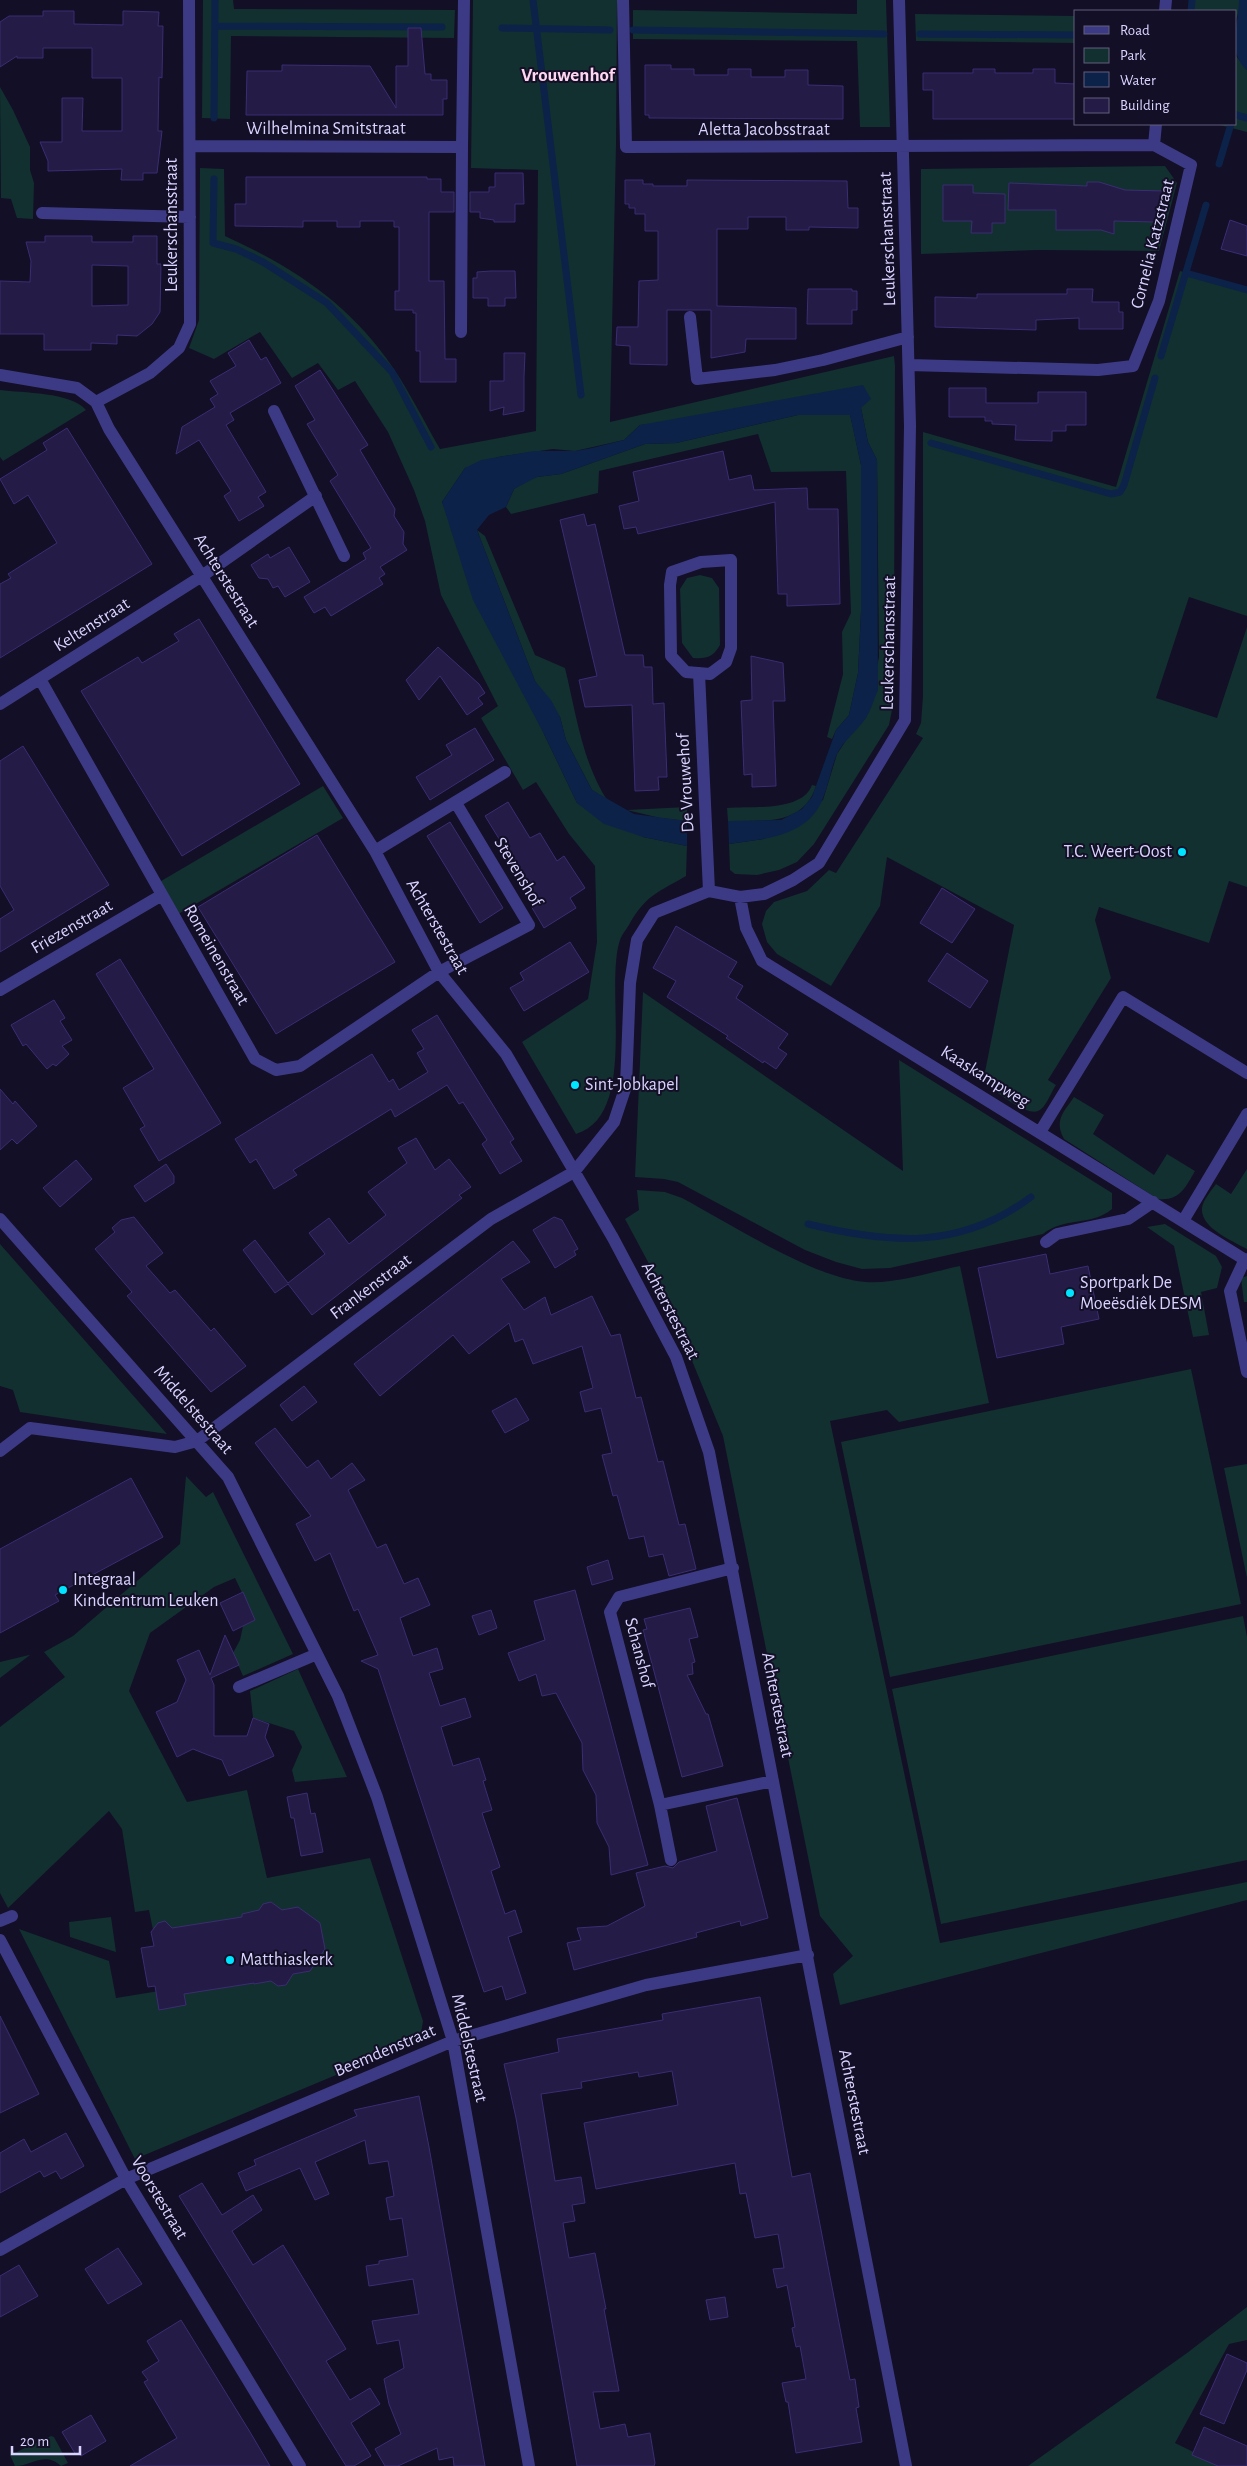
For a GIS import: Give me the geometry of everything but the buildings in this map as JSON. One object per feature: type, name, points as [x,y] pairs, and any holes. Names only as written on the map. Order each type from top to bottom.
[{"type":"street","name":"Leukerschansstraat","points":[[96,402],[150,373],[179,348],[190,324],[189,0]]},
{"type":"street","points":[[461,332],[464,0]]},
{"type":"street","name":"Aletta Jacobsstraat","points":[[623,0],[626,147],[903,148]]},
{"type":"street","name":"Leukerschansstraat","points":[[709,891],[740,897],[764,894],[793,880],[818,863],[905,720],[910,426],[898,0]]},
{"type":"street","points":[[1154,146],[1156,125]]},
{"type":"street","name":"Wilhelmina Smitstraat","points":[[190,146],[462,147]]},
{"type":"street","name":"Cornelia Katzstraat","points":[[903,148],[1154,146],[1191,165],[1159,301],[1133,366],[1098,370],[909,364]]},
{"type":"street","points":[[42,213],[190,217]]},
{"type":"street","points":[[690,317],[696,379],[775,370],[908,337]]},
{"type":"street","name":"Achterstestraat","points":[[0,376],[77,388],[96,402],[109,429],[375,851],[439,972],[506,1054],[613,1238],[676,1357],[709,1452],[906,2466]]},
{"type":"street","points":[[274,411],[344,556]]},
{"type":"street","name":"Keltenstraat","points":[[0,704],[202,576],[316,496]]},
{"type":"street","points":[[731,560],[731,648],[726,662],[710,674],[699,673],[686,672],[671,656],[670,585],[672,572],[701,562],[731,560]]},
{"type":"street","name":"De Vrouwehof","points":[[699,673],[709,891]]},
{"type":"street","name":"Romeinenstraat","points":[[40,679],[255,1059],[276,1070],[300,1066],[439,972]]},
{"type":"street","points":[[375,851],[505,772]]},
{"type":"street","name":"Stevenshof","points":[[439,972],[529,925],[456,803]]},
{"type":"street","points":[[574,1172],[614,1122],[626,1086],[629,1063],[628,1020],[630,983],[637,940],[654,913],[709,891]]},
{"type":"street","name":"Friezenstraat","points":[[0,990],[162,895]]},
{"type":"street","name":"Kaaskampweg","points":[[740,897],[746,928],[762,961],[1246,1260]]},
{"type":"street","points":[[1040,1132],[1123,998],[1247,1073]]},
{"type":"street","points":[[1183,1221],[1247,1114]]},
{"type":"street","name":"Frankenstraat","points":[[197,1441],[490,1219],[574,1172]]},
{"type":"street","points":[[1046,1242],[1058,1234],[1128,1219],[1153,1202]]},
{"type":"street","name":"Middelstestraat","points":[[0,1219],[228,1477],[338,1696],[377,1797],[453,2041],[529,2466]]},
{"type":"street","points":[[1246,1260],[1230,1291],[1247,1372]]},
{"type":"street","points":[[0,1451],[30,1428],[175,1447],[197,1441]]},
{"type":"street","name":"Schanshof","points":[[671,1860],[660,1805],[610,1612],[619,1597],[733,1568]]},
{"type":"street","points":[[239,1688],[317,1654]]},
{"type":"street","points":[[660,1805],[773,1781]]},
{"type":"street","points":[[0,1921],[12,1916]]},
{"type":"street","name":"Voorstestraat","points":[[0,1940],[126,2179],[300,2466]]},
{"type":"street","name":"Beemdenstraat","points":[[0,2250],[126,2179],[453,2041],[646,1985],[808,1955]]},
{"type":"green space","points":[[203,0],[233,0],[234,9],[455,10],[454,38],[231,36],[230,119],[202,118]]},
{"type":"green space","points":[[473,0],[617,0],[610,422],[894,356],[895,366],[894,642],[892,710],[889,725],[814,844],[797,862],[779,870],[757,875],[735,874],[730,870],[729,844],[764,839],[823,800],[837,754],[851,733],[866,718],[879,657],[877,460],[868,442],[861,408],[640,425],[624,440],[575,451],[553,449],[498,457],[465,468],[442,502],[544,734],[577,803],[643,837],[687,846],[686,876],[661,890],[648,900],[636,913],[620,940],[616,961],[616,1048],[613,1077],[607,1102],[595,1122],[576,1134],[522,1042],[588,999],[597,942],[595,866],[569,834],[536,782],[523,790],[481,718],[498,706],[441,595],[425,521],[414,490],[388,432],[355,381],[338,390],[318,363],[292,378],[260,332],[214,359],[189,348],[199,320],[200,168],[224,169],[225,236],[251,248],[298,275],[340,307],[359,325],[394,369],[440,449],[536,431],[538,170],[471,168]]},
{"type":"green space","points":[[857,0],[886,0],[890,127],[860,127],[857,41],[633,39],[633,10],[857,14]]},
{"type":"green space","points":[[1189,0],[1239,0],[1237,17],[1237,10],[1189,10]]},
{"type":"green space","points":[[915,14],[1074,16],[1074,43],[916,41]]},
{"type":"green space","points":[[1237,57],[1247,70],[1247,132],[1220,125],[1237,125]]},
{"type":"green space","points":[[0,87],[30,147],[30,170],[34,183],[33,219],[17,218],[11,199],[1,198]]},
{"type":"green space","points":[[1165,166],[1177,183],[1159,251],[1038,250],[921,254],[921,169]]},
{"type":"green space","points":[[1180,271],[1247,292],[1247,616],[1189,597],[1156,698],[1217,718],[1247,627],[1247,887],[1229,881],[1209,943],[1099,907],[1095,920],[1111,978],[1048,1080],[1056,1085],[1046,1103],[1038,1111],[1032,1112],[1018,1106],[983,1082],[1014,925],[887,857],[880,906],[831,986],[777,954],[767,942],[762,924],[766,911],[774,902],[807,891],[829,870],[836,873],[923,738],[916,734],[921,723],[923,696],[923,432],[1116,487]]},
{"type":"green space","points":[[0,390],[46,394],[79,404],[86,410],[3,461],[0,457]]},
{"type":"green space","points":[[850,414],[861,465],[861,612],[858,673],[849,715],[836,730],[832,739],[827,737],[843,674],[842,632],[851,613],[846,471],[771,472],[758,434],[599,471],[598,493],[511,514],[506,507],[514,489],[526,481],[537,477],[561,474],[645,444],[676,443],[798,415]]},
{"type":"green space","points":[[477,530],[485,536],[535,655],[565,668],[591,769],[607,800],[592,790],[566,740],[560,717],[535,681]]},
{"type":"green space","points":[[700,575],[712,578],[719,588],[720,645],[709,656],[693,658],[682,643],[680,589],[687,578]]},
{"type":"green space","points":[[812,785],[816,786],[810,799],[802,809],[791,815],[780,819],[728,821],[727,808],[787,804],[807,794]]},
{"type":"green space","points":[[323,786],[343,818],[175,916],[156,884]]},
{"type":"green space","points":[[687,807],[687,821],[660,818],[627,810]]},
{"type":"green space","points":[[643,992],[903,1171],[899,1060],[1112,1193],[1112,1209],[1096,1218],[1060,1225],[1043,1234],[890,1268],[862,1269],[836,1262],[805,1250],[678,1182],[635,1177]]},
{"type":"green space","points":[[1074,1097],[1104,1115],[1093,1134],[1154,1175],[1167,1154],[1195,1171],[1185,1188],[1177,1196],[1158,1199],[1064,1139],[1060,1127],[1061,1117]]},
{"type":"green space","points":[[1247,1169],[1247,1249],[1212,1228],[1206,1222],[1202,1208],[1216,1184],[1231,1194]]},
{"type":"green space","points":[[637,1190],[665,1192],[682,1198],[798,1261],[845,1279],[866,1282],[889,1281],[960,1266],[989,1403],[899,1422],[887,1410],[830,1421],[940,1943],[1247,1882],[1247,1900],[840,2005],[833,1974],[853,1956],[820,1916],[723,1436],[662,1288],[625,1219],[639,1210]]},
{"type":"green space","points":[[1165,1224],[1216,1256],[1222,1267],[1217,1288],[1201,1292],[1209,1335],[1193,1337],[1174,1246],[1147,1227]]},
{"type":"green space","points":[[0,1244],[167,1434],[20,1412],[13,1390],[0,1386]]},
{"type":"green space","points":[[1247,1276],[1247,1302],[1244,1302],[1241,1278]]},
{"type":"green space","points":[[1191,1369],[1241,1604],[890,1677],[841,1442]]},
{"type":"green space","points":[[1247,1464],[1247,1578],[1224,1468]]},
{"type":"green space","points":[[186,1476],[206,1497],[213,1492],[293,1654],[243,1676],[233,1653],[240,1640],[243,1626],[255,1620],[235,1578],[214,1587],[150,1633],[129,1691],[187,1802],[247,1790],[267,1878],[370,1858],[423,2021],[420,2040],[135,2159],[19,1929],[109,1961],[116,1998],[159,1991],[155,1940],[149,1910],[135,1912],[122,1829],[109,1811],[8,1908],[0,1893],[0,1727],[65,1677],[44,1652],[73,1636],[180,1544]]},
{"type":"green space","points":[[1243,1616],[1247,1637],[1247,1860],[941,1924],[892,1689]]},
{"type":"green space","points":[[30,1655],[0,1678],[0,1662]]},
{"type":"green space","points":[[298,1669],[347,1777],[295,1782],[292,1770],[302,1747],[294,1731],[253,1718],[250,1691]]},
{"type":"green space","points":[[111,1917],[116,1952],[70,1937],[69,1922]]},
{"type":"green space","points":[[1247,2307],[1247,2340],[1229,2344],[1175,2443],[1222,2466],[1028,2466],[1187,2353]]},
{"type":"green space","points":[[51,2436],[54,2437],[68,2463],[61,2466],[44,2459],[15,2466],[10,2455]]},
{"type":"water","points":[[1239,0],[1247,0],[1247,70],[1237,55]]},
{"type":"water","points":[[863,385],[871,399],[861,408],[868,442],[877,460],[878,690],[866,718],[843,744],[837,754],[825,793],[816,811],[807,821],[784,834],[729,844],[728,821],[781,820],[802,809],[812,797],[836,730],[849,715],[858,673],[861,612],[861,465],[850,415],[798,415],[676,443],[645,444],[561,474],[537,477],[514,489],[506,507],[489,515],[477,530],[535,681],[551,700],[560,717],[566,740],[592,790],[634,814],[687,821],[687,846],[643,837],[604,824],[577,803],[544,734],[473,600],[442,502],[465,468],[481,460],[534,451],[575,451],[592,448],[624,440],[640,425]]},
{"type":"waterway","points":[[214,118],[215,0]]},
{"type":"waterway","points":[[533,0],[581,395]]},
{"type":"waterway","points":[[1191,10],[1192,0]]},
{"type":"waterway","points":[[215,26],[442,27]]},
{"type":"waterway","points":[[502,28],[610,30]]},
{"type":"waterway","points":[[633,30],[884,34]]},
{"type":"waterway","points":[[920,34],[1074,35]]},
{"type":"waterway","points":[[1237,115],[1247,118]]},
{"type":"waterway","points":[[1219,164],[1231,125]]},
{"type":"waterway","points":[[214,179],[213,243],[236,249],[263,262],[327,303],[392,372],[431,447]]},
{"type":"waterway","points":[[1161,356],[1206,205]]},
{"type":"waterway","points":[[1186,273],[1247,290]]},
{"type":"waterway","points":[[931,443],[1111,494],[1120,492],[1124,485],[1155,378]]},
{"type":"waterway","points":[[808,1224],[867,1236],[924,1238],[951,1234],[978,1226],[1004,1214],[1031,1197]]},
{"type":"place","name":"T.C. Weert-Oost","points":[[1182,852]]},
{"type":"place","name":"Sint-Jobkapel","points":[[575,1085]]},
{"type":"place","name":"Sportpark De Moeësdiêk DESM","points":[[1070,1293]]},
{"type":"place","name":"Integraal Kindcentrum Leuken","points":[[63,1590]]},
{"type":"place","name":"Matthiaskerk","points":[[230,1960]]},
{"type":"district","name":"Vrouwenhof","points":[[568,75]]}]
